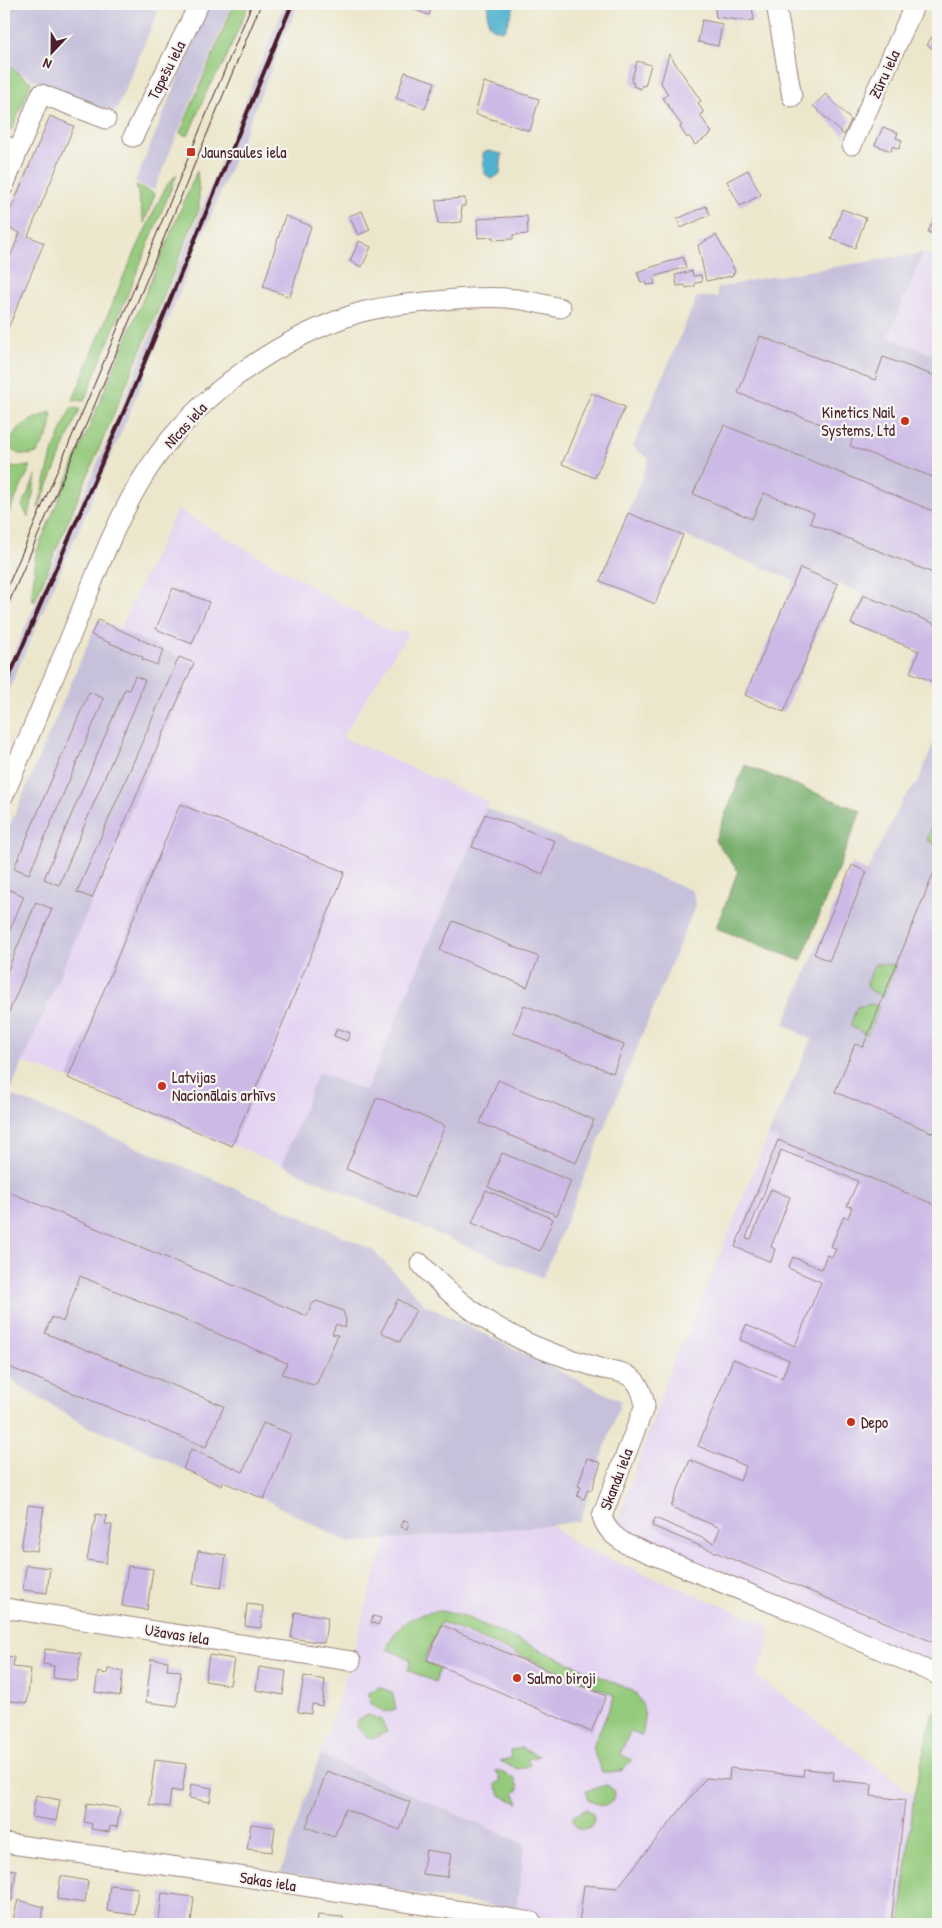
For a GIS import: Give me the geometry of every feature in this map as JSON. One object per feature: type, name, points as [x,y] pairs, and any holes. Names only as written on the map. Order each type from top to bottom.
[{"type":"street","name":"Tapešu iela","points":[[133,137],[199,4]]},
{"type":"street","points":[[776,4],[792,97]]},
{"type":"street","name":"Zūru iela","points":[[852,145],[915,4]]},
{"type":"street","points":[[4,186],[11,148],[41,94],[106,119]]},
{"type":"street","name":"Nīcas iela","points":[[4,796],[113,534],[140,482],[167,442],[207,400],[253,365],[278,349],[303,336],[356,314],[413,303],[468,298],[516,299],[561,308]]},
{"type":"street","name":"Skandu iela","points":[[420,1263],[454,1296],[501,1329],[548,1351],[604,1369],[622,1372],[634,1379],[642,1391],[645,1405],[602,1516],[606,1528],[615,1537],[626,1544],[792,1611],[938,1675]]},
{"type":"street","name":"Užavas iela","points":[[4,1608],[351,1661]]},
{"type":"street","name":"Sakas iela","points":[[4,1844],[207,1871],[532,1923]]},
{"type":"shaded area","points":[[4,4],[140,4],[158,11],[116,111],[89,108],[4,64]]},
{"type":"shaded area","points":[[209,4],[232,4],[154,190],[135,182]]},
{"type":"shaded area","points":[[285,4],[298,4],[127,419],[4,700],[4,676],[111,432]]},
{"type":"shaded area","points":[[923,253],[938,259],[938,357],[888,337]]},
{"type":"shaded area","points":[[923,253],[888,337],[938,357],[938,625],[800,568],[795,581],[628,513],[649,459],[633,447],[697,297],[718,297],[717,288],[758,279]]},
{"type":"shaded area","points":[[177,509],[392,633],[406,631],[408,633],[342,737],[489,802],[366,1091],[318,1073],[282,1165],[68,1078],[22,1062],[194,663],[119,630]]},
{"type":"shaded area","points":[[98,620],[194,663],[9,1094],[277,1206],[373,1250],[425,1305],[621,1401],[580,1521],[349,1543],[264,1499],[224,1482],[222,1486],[129,1442],[86,1426],[16,1384],[13,1379],[4,1374],[4,839]]},
{"type":"shaded area","points":[[938,732],[938,1206],[768,1136],[811,1040],[784,1024],[852,865],[867,871],[903,800],[918,782]]},
{"type":"shaded area","points":[[486,808],[693,891],[695,906],[543,1278],[435,1233],[282,1165],[318,1072],[366,1091]]},
{"type":"shaded area","points":[[768,1136],[938,1206],[938,1667],[615,1530],[673,1360],[686,1338]]},
{"type":"shaded area","points":[[552,1525],[578,1546],[768,1625],[769,1643],[756,1677],[914,1795],[900,1924],[540,1924],[516,1910],[525,1844],[320,1755],[347,1674],[371,1588],[387,1540]]},
{"type":"shaded area","points":[[320,1755],[525,1844],[516,1910],[281,1872]]},
{"type":"green space","points":[[234,4],[249,4],[223,65],[209,86],[188,136],[180,133]]},
{"type":"green space","points":[[4,63],[31,82],[12,130],[4,127]]},
{"type":"green space","points":[[197,171],[199,209],[34,602],[32,596],[36,553]]},
{"type":"green space","points":[[177,174],[84,401],[73,400],[123,278],[166,186]]},
{"type":"green space","points":[[136,185],[155,194],[144,223]]},
{"type":"green space","points":[[71,408],[80,409],[38,509],[52,454]]},
{"type":"green space","points":[[51,412],[50,429],[37,453],[21,454],[8,447],[14,434],[24,424]]},
{"type":"green space","points":[[4,462],[11,467],[31,466],[4,523]]},
{"type":"green space","points":[[36,475],[29,518],[22,506]]},
{"type":"green space","points":[[745,765],[861,811],[801,961],[716,928],[738,871],[715,840]]},
{"type":"green space","points":[[938,811],[938,845],[927,840]]},
{"type":"green space","points":[[875,964],[896,965],[883,998],[868,988],[867,982]]},
{"type":"green space","points":[[872,1004],[879,1007],[868,1035],[850,1026],[857,1007]]},
{"type":"green space","points":[[442,1611],[468,1618],[633,1691],[640,1701],[645,1717],[642,1735],[630,1732],[620,1754],[632,1760],[620,1772],[602,1772],[592,1748],[614,1698],[612,1694],[441,1622],[424,1661],[440,1669],[435,1682],[408,1670],[411,1660],[387,1649],[391,1640],[402,1626],[415,1617]]},
{"type":"green space","points":[[379,1687],[392,1692],[396,1709],[385,1712],[370,1704],[369,1693]]},
{"type":"green space","points":[[938,1711],[938,1924],[900,1924],[914,1795],[933,1712]]},
{"type":"green space","points":[[368,1715],[381,1720],[387,1732],[371,1739],[363,1733],[357,1724],[358,1721]]},
{"type":"green space","points":[[521,1748],[539,1756],[527,1759],[530,1765],[518,1769],[500,1761],[511,1758],[510,1751]]},
{"type":"green space","points":[[496,1770],[514,1778],[519,1789],[514,1793],[519,1803],[501,1796],[495,1784],[501,1781]]},
{"type":"green space","points":[[606,1785],[613,1790],[614,1794],[610,1804],[601,1805],[589,1800],[586,1791]]},
{"type":"green space","points":[[587,1809],[593,1814],[594,1820],[590,1828],[582,1830],[577,1828],[572,1817]]},
{"type":"water","points":[[488,4],[512,4],[514,7],[505,29],[501,31],[489,24]]},
{"type":"water","points":[[488,151],[502,154],[500,174],[492,179],[488,177],[483,168],[483,153]]},
{"type":"building","points":[[414,4],[433,4],[429,15],[412,9]]},
{"type":"building","points":[[714,4],[753,4],[754,20],[745,21],[716,17]]},
{"type":"building","points":[[813,4],[831,4],[831,5],[814,8]]},
{"type":"building","points":[[702,20],[722,24],[718,46],[698,42]]},
{"type":"building","points":[[938,27],[938,52],[927,45]]},
{"type":"building","points":[[669,54],[701,101],[698,103],[704,113],[700,115],[712,133],[695,145],[689,136],[687,138],[680,127],[682,126],[663,98],[668,94],[661,83]]},
{"type":"building","points":[[637,61],[651,65],[645,86],[642,85],[641,89],[633,86],[634,83],[631,82]]},
{"type":"building","points":[[405,72],[435,82],[425,109],[396,98]]},
{"type":"building","points":[[484,82],[539,99],[530,131],[475,114]]},
{"type":"building","points":[[826,94],[851,120],[844,135],[813,106]]},
{"type":"building","points":[[50,116],[74,126],[28,236],[44,243],[4,338],[4,272],[20,233],[4,226]]},
{"type":"building","points":[[883,127],[898,133],[896,138],[902,140],[899,149],[892,146],[891,151],[875,145]]},
{"type":"building","points":[[748,170],[761,195],[740,206],[727,181]]},
{"type":"building","points":[[465,198],[465,206],[461,206],[462,222],[438,224],[436,200]]},
{"type":"building","points":[[706,206],[710,215],[681,228],[677,219]]},
{"type":"building","points":[[842,209],[866,218],[855,248],[831,239]]},
{"type":"building","points":[[938,210],[938,243],[933,241],[935,235],[928,232]]},
{"type":"building","points":[[362,211],[370,230],[358,235],[349,216]]},
{"type":"building","points":[[285,216],[311,226],[290,297],[263,287]]},
{"type":"building","points":[[527,216],[528,234],[513,235],[513,239],[493,240],[493,237],[478,238],[477,219]]},
{"type":"building","points":[[716,235],[735,271],[732,276],[706,281],[698,245]]},
{"type":"building","points":[[359,241],[371,247],[362,267],[350,261]]},
{"type":"building","points":[[683,257],[686,267],[653,277],[655,284],[647,285],[646,282],[641,282],[637,272]]},
{"type":"building","points":[[692,271],[693,276],[701,275],[702,282],[695,283],[695,286],[686,288],[685,285],[677,286],[675,275]]},
{"type":"building","points":[[760,336],[875,380],[883,357],[938,377],[938,479],[850,446],[853,436],[738,393]]},
{"type":"building","points":[[591,393],[625,407],[595,478],[562,464]]},
{"type":"building","points":[[724,425],[938,513],[938,575],[810,523],[814,513],[764,493],[752,519],[693,494]]},
{"type":"building","points":[[628,513],[683,535],[655,604],[600,581]]},
{"type":"building","points":[[800,568],[838,584],[784,712],[745,695]]},
{"type":"building","points":[[173,588],[209,602],[192,644],[156,629]]},
{"type":"building","points":[[863,595],[938,625],[938,684],[910,672],[919,651],[851,624]]},
{"type":"building","points":[[98,620],[164,650],[157,665],[91,635]]},
{"type":"building","points":[[179,657],[194,663],[92,898],[77,892]]},
{"type":"building","points":[[135,676],[145,680],[140,695],[59,885],[44,879],[125,689],[129,690]]},
{"type":"building","points":[[89,692],[103,698],[101,706],[29,874],[14,868]]},
{"type":"building","points":[[180,804],[345,872],[232,1146],[68,1078]]},
{"type":"building","points":[[485,814],[555,841],[543,874],[472,847]]},
{"type":"building","points":[[938,862],[938,1135],[835,1092],[855,1044],[863,1047]]},
{"type":"building","points":[[852,865],[867,872],[829,961],[814,954]]},
{"type":"building","points":[[5,888],[24,896],[4,944],[4,890]]},
{"type":"building","points":[[36,902],[52,909],[4,1024],[4,979]]},
{"type":"building","points":[[453,921],[539,957],[527,987],[440,950]]},
{"type":"building","points":[[524,1005],[624,1045],[613,1073],[513,1033]]},
{"type":"building","points":[[337,1028],[350,1033],[347,1041],[334,1036]]},
{"type":"building","points":[[498,1080],[594,1120],[576,1163],[480,1123]]},
{"type":"building","points":[[377,1097],[445,1126],[414,1198],[346,1169]]},
{"type":"building","name":"Depo","points":[[778,1140],[938,1206],[938,1644],[652,1526],[655,1518],[714,1543],[720,1528],[671,1507],[690,1460],[740,1481],[746,1466],[698,1446],[733,1359],[782,1378],[789,1360],[740,1340],[746,1325],[795,1346],[821,1282],[788,1268],[793,1257],[821,1269],[827,1255],[832,1257],[836,1249],[831,1246],[844,1216],[848,1218],[852,1207],[847,1206],[858,1181],[781,1150],[746,1238],[751,1239],[771,1189],[790,1197],[771,1247],[775,1249],[771,1262],[735,1247]]},
{"type":"building","points":[[502,1153],[571,1181],[557,1215],[488,1187]]},
{"type":"building","points":[[4,1190],[307,1316],[312,1304],[317,1301],[343,1311],[346,1320],[345,1328],[336,1324],[332,1334],[338,1335],[317,1383],[313,1385],[282,1374],[287,1363],[80,1276],[63,1322],[52,1317],[45,1333],[224,1406],[206,1447],[4,1365]]},
{"type":"building","points":[[486,1190],[553,1219],[540,1251],[472,1223]]},
{"type":"building","points":[[398,1299],[416,1310],[400,1342],[381,1332]]},
{"type":"building","points":[[263,1423],[291,1434],[264,1499],[223,1482],[222,1486],[183,1469],[191,1449],[243,1472]]},
{"type":"building","points":[[587,1458],[601,1463],[591,1491],[588,1489],[584,1499],[577,1496],[581,1487],[578,1486]]},
{"type":"building","points":[[28,1505],[44,1507],[37,1551],[21,1549]]},
{"type":"building","points":[[96,1514],[107,1516],[105,1524],[112,1525],[106,1563],[87,1560]]},
{"type":"building","points":[[404,1520],[409,1522],[407,1529],[401,1527]]},
{"type":"building","points":[[198,1551],[226,1555],[221,1588],[193,1584]]},
{"type":"building","points":[[26,1565],[50,1568],[47,1593],[23,1590]]},
{"type":"building","points":[[128,1566],[153,1569],[147,1610],[122,1606]]},
{"type":"building","points":[[247,1604],[263,1606],[261,1628],[245,1626]]},
{"type":"building","points":[[295,1612],[328,1617],[324,1643],[291,1638]]},
{"type":"building","points":[[373,1616],[381,1618],[378,1625],[371,1622]]},
{"type":"building","name":"Salmo biroji","points":[[442,1625],[606,1696],[591,1732],[427,1660]]},
{"type":"building","points":[[45,1649],[81,1653],[77,1681],[53,1678],[54,1666],[43,1664]]},
{"type":"building","points":[[209,1655],[234,1659],[230,1685],[205,1681]]},
{"type":"building","points":[[4,1656],[14,1657],[13,1667],[31,1669],[27,1703],[4,1700]]},
{"type":"building","points":[[151,1659],[168,1661],[167,1670],[181,1671],[177,1706],[146,1702]]},
{"type":"building","points":[[259,1667],[286,1671],[283,1695],[256,1690]]},
{"type":"building","points":[[108,1669],[123,1671],[120,1696],[95,1692],[98,1672],[107,1674]]},
{"type":"building","points":[[304,1676],[325,1680],[322,1706],[312,1704],[311,1714],[298,1712]]},
{"type":"building","points":[[155,1760],[186,1764],[182,1792],[171,1790],[169,1807],[149,1805]]},
{"type":"building","points":[[730,1768],[803,1776],[804,1769],[834,1772],[833,1780],[872,1784],[871,1796],[905,1800],[891,1924],[579,1924],[584,1885],[617,1888],[706,1778],[729,1780]]},
{"type":"building","points":[[327,1771],[410,1802],[400,1830],[345,1809],[334,1837],[306,1827]]},
{"type":"building","points":[[191,1784],[212,1788],[210,1802],[189,1798]]},
{"type":"building","points":[[36,1795],[60,1800],[56,1821],[32,1817]]},
{"type":"building","points":[[87,1803],[120,1808],[117,1827],[110,1826],[109,1832],[91,1829],[92,1824],[84,1822]]},
{"type":"building","points":[[251,1824],[275,1827],[272,1852],[247,1849]]},
{"type":"building","points":[[426,1850],[451,1854],[447,1877],[422,1874]]},
{"type":"building","points":[[4,1869],[16,1870],[12,1901],[4,1900]]},
{"type":"building","points":[[61,1876],[88,1881],[85,1903],[57,1899]]},
{"type":"building","points":[[110,1885],[138,1888],[135,1915],[107,1911]]},
{"type":"building","points":[[162,1893],[194,1897],[191,1924],[159,1920]]},
{"type":"building","points":[[18,1900],[44,1907],[40,1924],[12,1924]]},
{"type":"building","points":[[318,1915],[343,1917],[343,1924],[317,1924]]},
{"type":"tram line","points":[[4,595],[97,378],[252,4]]},
{"type":"tram line","points":[[4,614],[95,404],[261,4]]},
{"type":"railway","points":[[4,689],[128,402],[292,4]]},
{"type":"place","name":"Jaunsaules iela","points":[[191,152]]},
{"type":"place","name":"Kinetics Nail Systems, Ltd","points":[[905,421]]},
{"type":"place","name":"Latvijas Nacionālais arhīvs","points":[[162,1086]]},
{"type":"place","name":"Depo","points":[[851,1422]]},
{"type":"place","name":"Salmo biroji","points":[[517,1678]]}]
